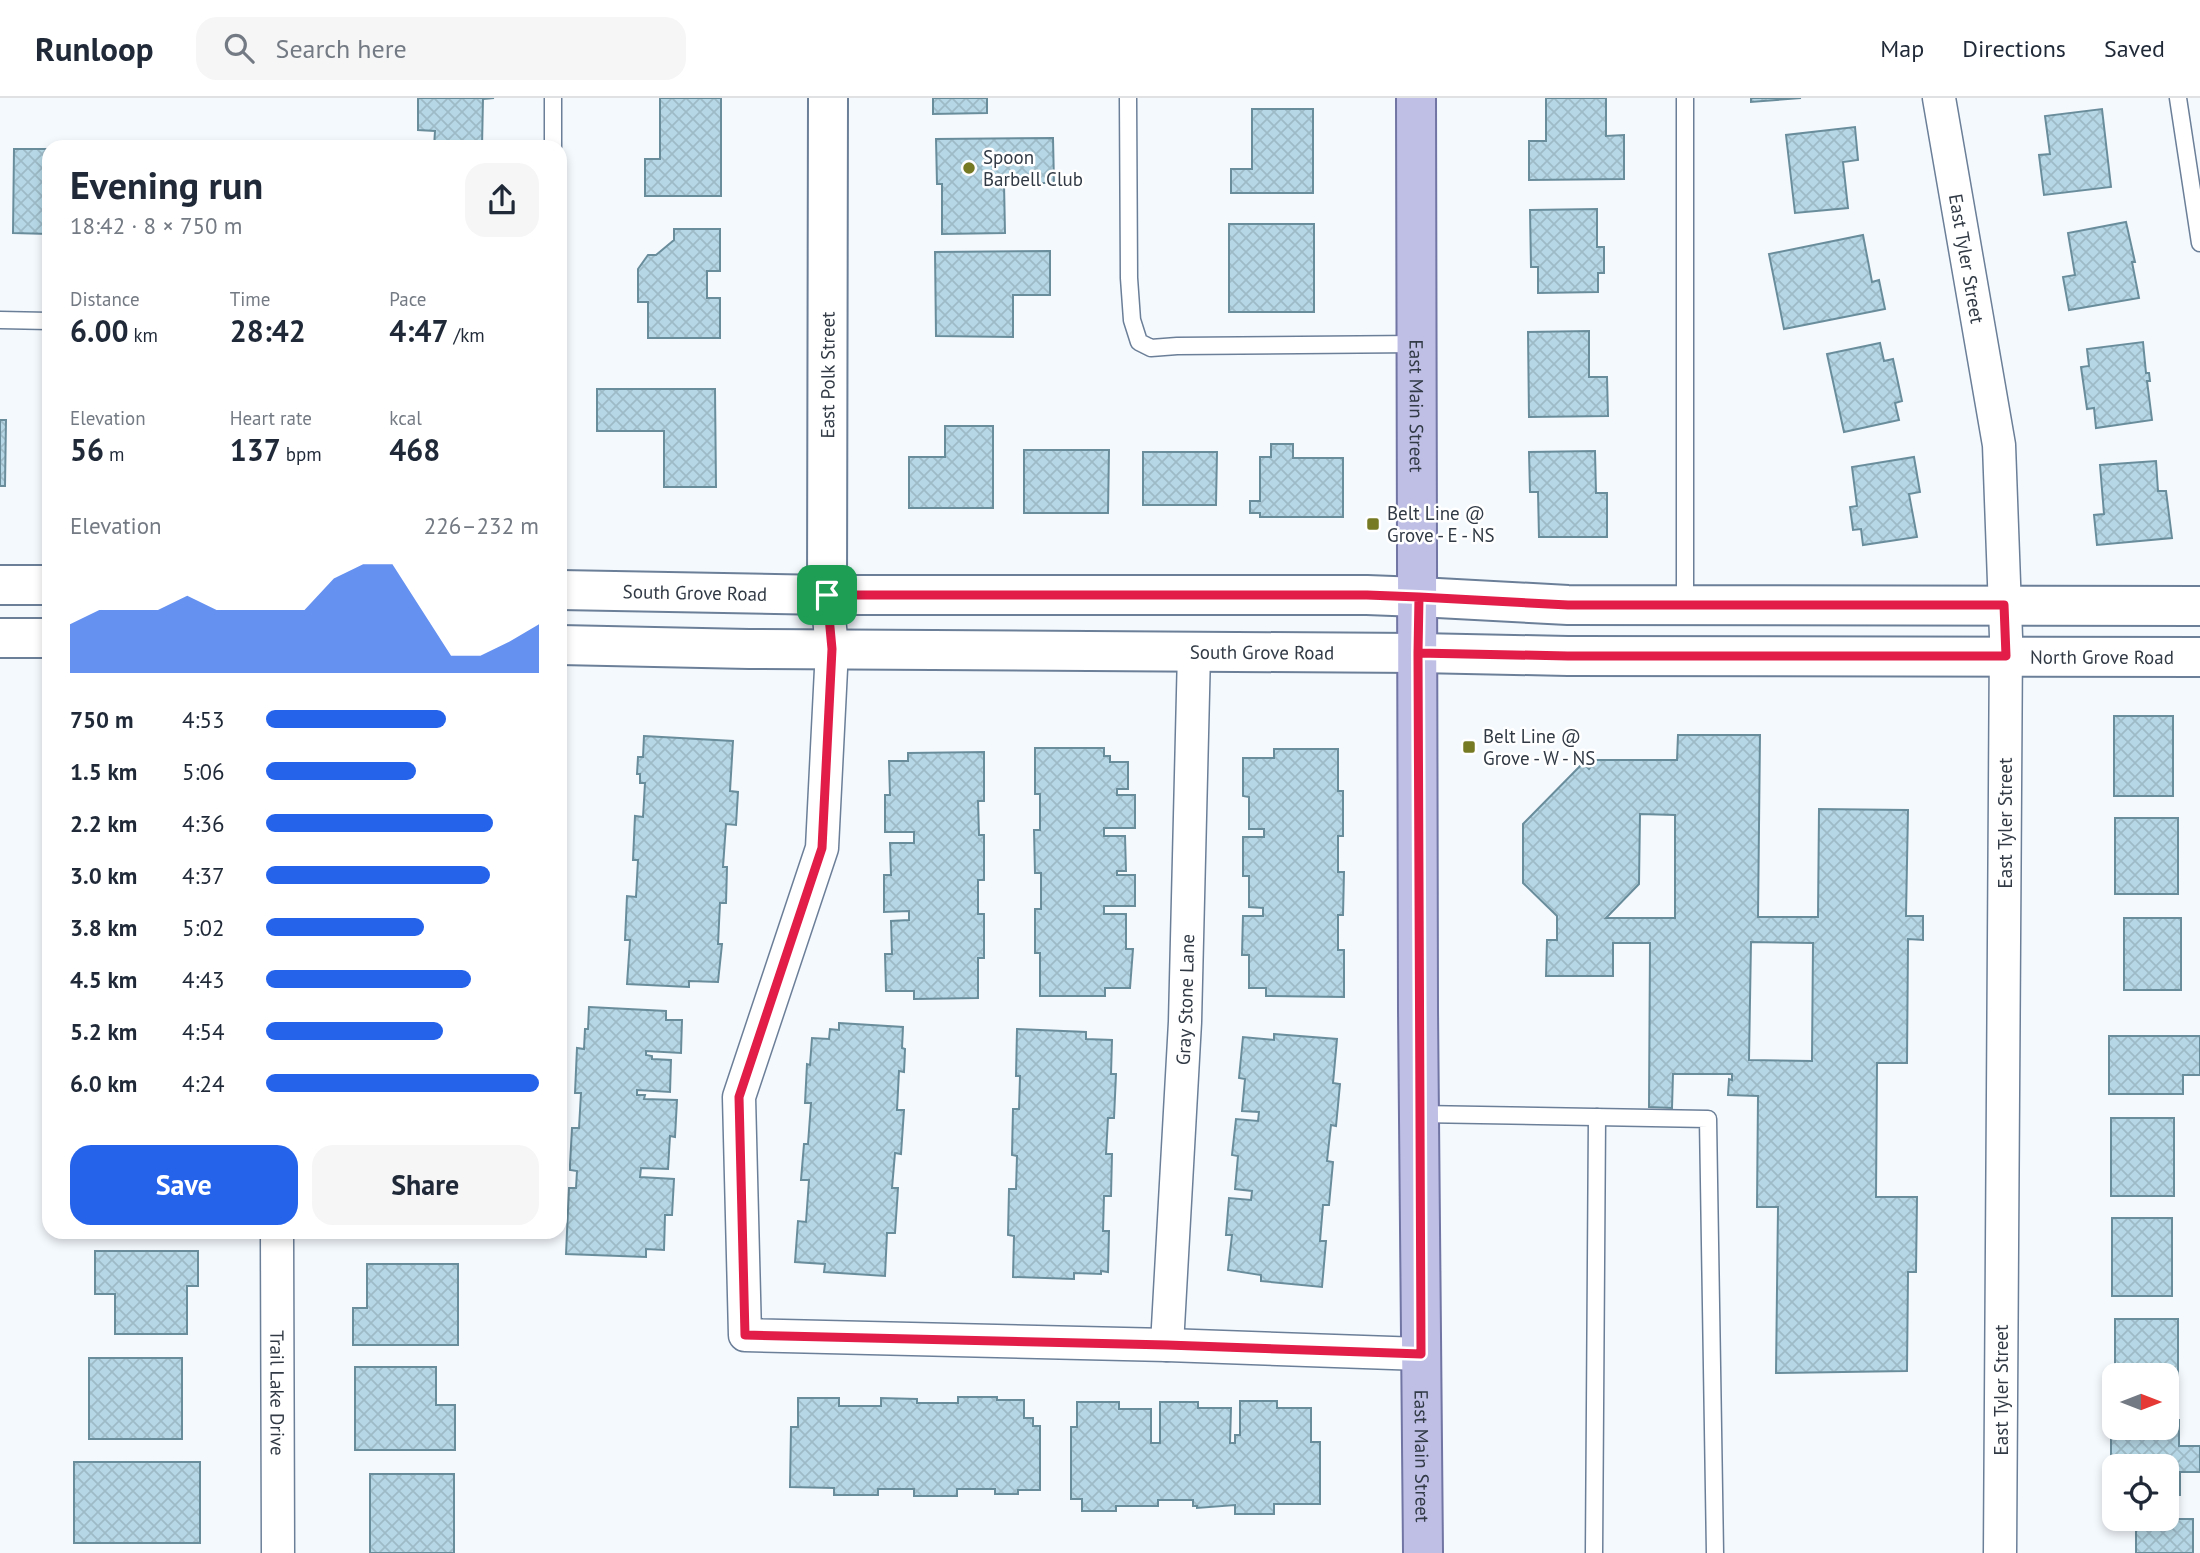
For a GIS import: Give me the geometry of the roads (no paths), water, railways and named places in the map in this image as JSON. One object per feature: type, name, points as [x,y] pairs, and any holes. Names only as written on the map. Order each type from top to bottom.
[{"type":"main road","name":"East Main Street","points":[[1416,98],[1423,1553]]},
{"type":"street","name":"East Polk Street","points":[[828,98],[827,595],[832,649],[822,848],[739,1097],[745,1335],[1167,1345]]},
{"type":"street","name":"East Tyler Street","points":[[1939,98],[1999,445],[2006,656],[2000,1553]]},
{"type":"street","points":[[0,585],[42,585]]},
{"type":"street","name":"South Grove Road","points":[[567,590],[827,595],[1419,597]]},
{"type":"street","points":[[1419,597],[1568,605],[2200,606]]},
{"type":"street","points":[[0,638],[42,638]]},
{"type":"street","name":"South Grove Road","points":[[567,645],[1418,653]]},
{"type":"street","name":"Gray Stone Lane","points":[[1167,1345],[1185,1022],[1194,652]]},
{"type":"street","name":"North Grove Road","points":[[1418,653],[1568,656],[2200,657]]},
{"type":"street","name":"Trail Lake Drive","points":[[276,1239],[278,1553]]},
{"type":"street","points":[[1167,1345],[1421,1354]]},
{"type":"lane","points":[[553,98],[553,140]]},
{"type":"lane","points":[[1128,98],[1129,278],[1132,320],[1139,342],[1151,348],[1418,344]]},
{"type":"lane","points":[[1685,98],[1685,604]]},
{"type":"lane","points":[[2178,98],[2200,243]]},
{"type":"lane","points":[[0,320],[42,321]]},
{"type":"lane","points":[[1419,1114],[1708,1119],[1715,1553]]},
{"type":"lane","points":[[1594,1553],[1597,1117]]},
{"type":"place","name":"Spoon Barbell Club","points":[[969,168]]},
{"type":"place","name":"Belt Line @ Grove - E - NS","points":[[1373,524]]},
{"type":"place","name":"Belt Line @ Grove - W - NS","points":[[1469,747]]}]
